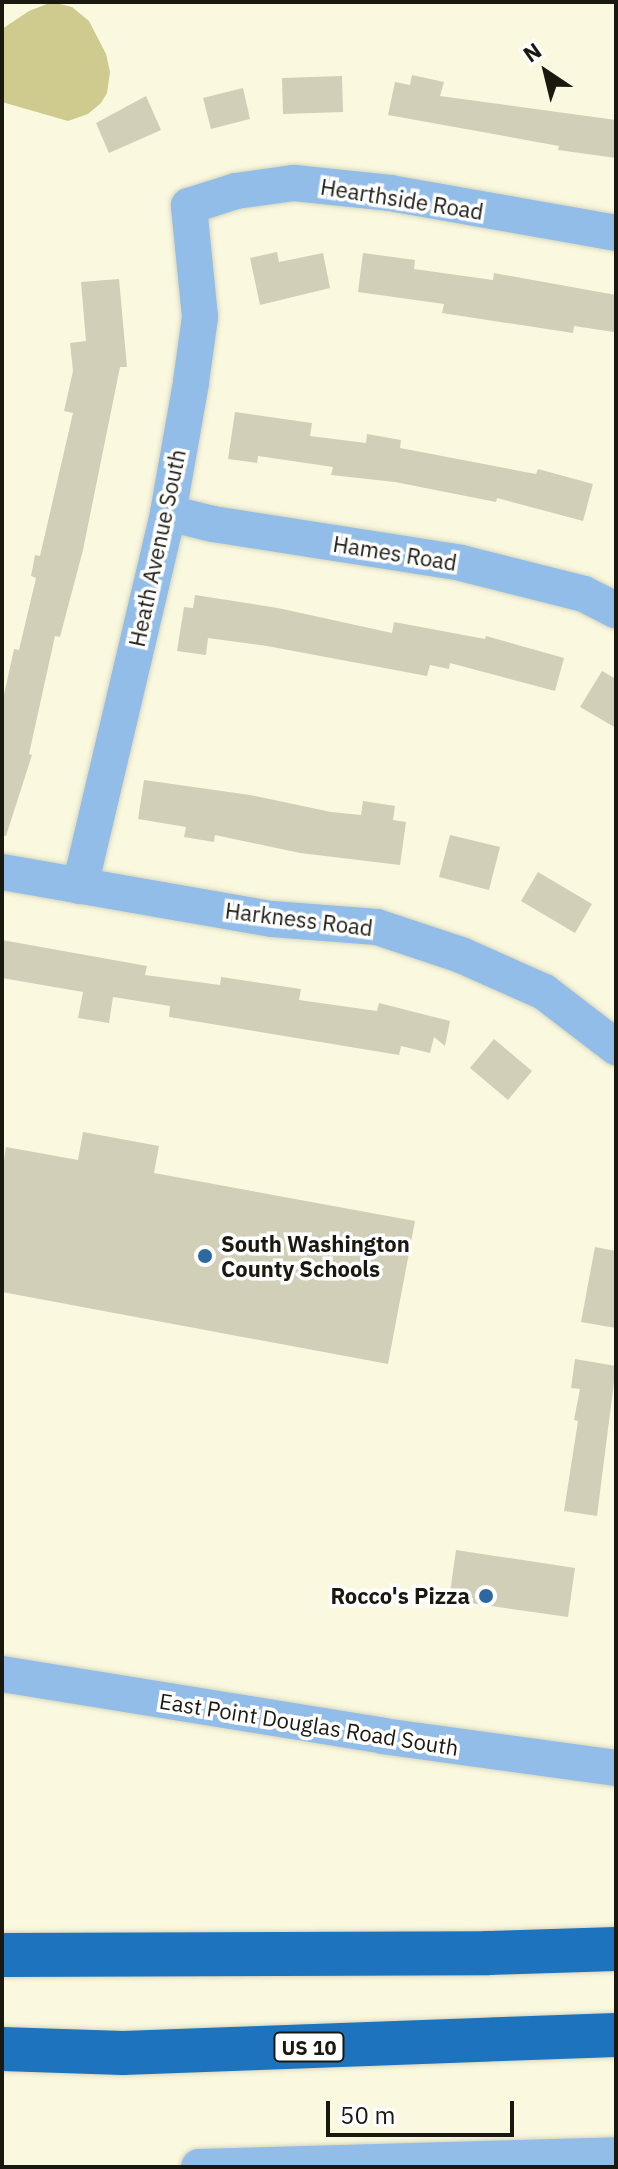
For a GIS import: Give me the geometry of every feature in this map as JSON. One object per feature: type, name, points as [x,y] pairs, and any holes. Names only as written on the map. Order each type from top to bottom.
[{"type":"highway","points":[[2,1955],[365,1955],[616,1949]]},
{"type":"highway","name":"US 10","points":[[2,2049],[123,2053],[616,2035]]},
{"type":"street","name":"Hearthside Road","points":[[189,206],[236,191],[294,183],[390,193],[616,233]]},
{"type":"street","name":"Heath Avenue South","points":[[80,886],[168,513],[200,317],[189,206]]},
{"type":"street","name":"Hames Road","points":[[168,513],[213,524],[461,563],[584,594],[616,610]]},
{"type":"street","name":"Harkness Road","points":[[2,872],[272,919],[377,927],[461,955],[544,992],[616,1047]]},
{"type":"street","name":"East Point Douglas Road South","points":[[2,1674],[368,1734],[616,1768]]},
{"type":"street","points":[[199,2167],[616,2155]]},
{"type":"shaded area","points":[[52,2],[72,7],[89,21],[106,54],[110,72],[107,93],[101,103],[88,114],[68,121],[2,102],[2,29],[29,11]]},
{"type":"building","points":[[412,75],[444,82],[440,96],[616,120],[616,158],[558,150],[559,146],[388,115],[395,82],[410,85]]},
{"type":"building","points":[[342,76],[343,112],[283,114],[282,78]]},
{"type":"building","points":[[243,88],[250,119],[211,129],[203,98]]},
{"type":"building","points":[[146,96],[161,130],[109,153],[96,123]]},
{"type":"building","points":[[277,252],[279,262],[323,253],[330,288],[260,305],[250,258]]},
{"type":"building","points":[[363,253],[415,260],[414,269],[493,280],[494,273],[616,295],[614,332],[574,326],[573,333],[442,313],[444,304],[358,292]]},
{"type":"building","points":[[119,279],[127,367],[120,367],[83,550],[60,637],[55,636],[29,754],[32,755],[6,836],[2,835],[2,704],[14,649],[19,650],[36,578],[31,576],[35,555],[40,556],[73,413],[64,411],[73,371],[70,343],[86,341],[81,282]]},
{"type":"building","points":[[235,412],[312,423],[310,436],[366,443],[367,434],[401,440],[400,448],[536,474],[538,469],[593,484],[583,521],[497,498],[496,502],[395,482],[331,475],[333,467],[258,456],[257,463],[228,459]]},
{"type":"building","points":[[195,595],[278,608],[392,633],[394,622],[485,639],[486,636],[564,658],[555,691],[450,663],[449,669],[430,665],[427,676],[208,638],[206,655],[177,651],[184,607],[193,608]]},
{"type":"building","points":[[602,671],[616,679],[616,728],[580,707]]},
{"type":"building","points":[[144,780],[250,795],[331,812],[361,815],[363,801],[395,806],[393,820],[406,822],[400,865],[300,853],[215,835],[214,842],[184,837],[186,827],[138,819]]},
{"type":"building","points":[[450,835],[500,847],[489,890],[439,877]]},
{"type":"building","points":[[538,872],[592,904],[575,933],[521,901]]},
{"type":"building","points":[[2,940],[147,966],[145,975],[220,985],[221,977],[301,989],[299,1000],[377,1011],[379,1003],[450,1021],[445,1046],[434,1037],[430,1053],[401,1046],[399,1055],[169,1017],[170,1006],[113,997],[109,1023],[78,1018],[83,992],[2,978]]},
{"type":"building","points":[[494,1039],[532,1071],[508,1100],[470,1068]]},
{"type":"building","name":"South Washington County Schools","points":[[83,1132],[159,1146],[154,1173],[415,1221],[388,1364],[2,1292],[2,1174],[6,1147],[78,1160]]},
{"type":"building","points":[[595,1247],[616,1251],[616,1328],[581,1322]]},
{"type":"building","points":[[575,1359],[616,1366],[597,1516],[564,1511],[578,1421],[574,1420],[580,1389],[571,1388]]},
{"type":"building","points":[[456,1550],[575,1568],[568,1617],[449,1600]]},
{"type":"place","name":"South Washington County Schools","points":[[205,1256]]},
{"type":"place","name":"Rocco's Pizza","points":[[486,1596]]}]
